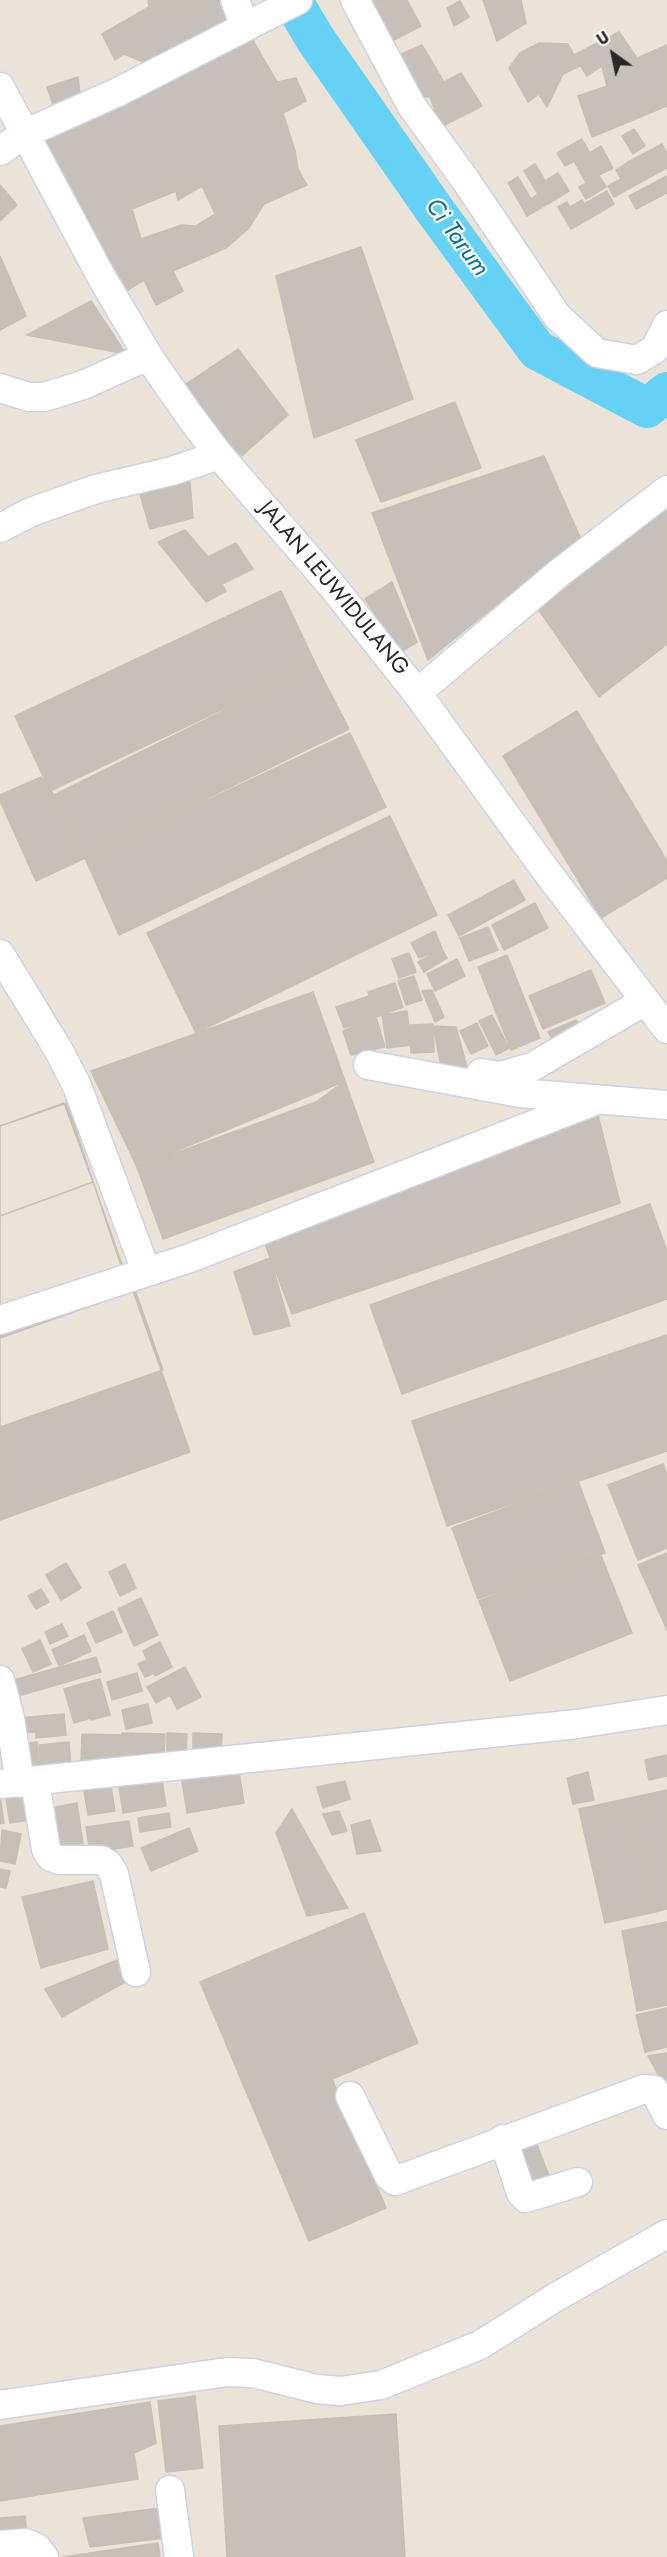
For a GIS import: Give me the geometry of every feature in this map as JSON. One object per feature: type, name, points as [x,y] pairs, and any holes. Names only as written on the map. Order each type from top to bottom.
[{"type":"street","points":[[235,0],[245,27]]},
{"type":"street","points":[[355,0],[411,105],[464,178],[557,316],[597,353],[637,360],[655,349],[667,325]]},
{"type":"street","points":[[0,151],[24,134],[118,92],[289,5]]},
{"type":"street","name":"JALAN LEUWIDULANG","points":[[0,87],[102,279],[150,359],[219,455],[333,586],[417,693],[547,872],[667,1029]]},
{"type":"street","points":[[0,388],[29,397],[44,397],[83,385],[139,360],[150,359]]},
{"type":"street","points":[[0,528],[31,512],[96,489],[172,471],[219,455]]},
{"type":"street","points":[[417,693],[559,573],[667,490]]},
{"type":"street","points":[[0,954],[59,1051],[77,1086],[146,1271]]},
{"type":"street","points":[[481,1073],[501,1076],[532,1067],[645,1001]]},
{"type":"street","points":[[368,1065],[520,1093],[667,1105]]},
{"type":"street","points":[[0,1320],[190,1258],[597,1101]]},
{"type":"street","points":[[0,1680],[10,1718],[18,1783],[46,1849],[51,1857],[59,1860],[101,1860],[108,1864],[114,1874],[136,1972]]},
{"type":"street","points":[[18,1783],[577,1724],[667,1710]]},
{"type":"street","points":[[350,2096],[389,2176],[396,2181],[503,2139],[644,2089],[654,2090],[667,2115]]},
{"type":"street","points":[[503,2139],[521,2193],[526,2198],[578,2182]]},
{"type":"street","points":[[0,2405],[227,2372],[253,2373],[317,2389],[341,2391],[381,2385],[480,2345],[556,2297],[667,2234]]},
{"type":"street","points":[[170,2490],[179,2557]]},
{"type":"street","points":[[0,2545],[26,2543],[37,2548],[44,2557]]},
{"type":"building","points":[[148,0],[227,0],[236,22],[148,64],[124,54],[115,60],[102,34],[149,7]]},
{"type":"building","points":[[370,0],[407,0],[421,26],[392,41]]},
{"type":"building","points":[[483,0],[521,0],[526,23],[497,41]]},
{"type":"building","points":[[460,1],[469,17],[454,26],[447,8]]},
{"type":"building","points":[[619,32],[637,58],[667,45],[667,106],[592,137],[578,96],[607,86],[602,66],[587,76],[574,55]]},
{"type":"building","points":[[252,39],[277,82],[296,78],[306,101],[283,113],[298,169],[307,185],[264,204],[248,229],[226,248],[173,271],[183,291],[156,305],[144,280],[120,295],[36,136]]},
{"type":"building","points":[[539,43],[568,44],[580,66],[563,74],[547,107],[539,94],[528,102],[509,68],[520,53]]},
{"type":"building","points":[[422,45],[444,82],[461,73],[482,106],[441,127],[430,97],[412,97],[397,56]]},
{"type":"building","points":[[78,77],[80,95],[55,111],[47,87]]},
{"type":"building","points":[[634,129],[645,146],[633,154],[622,136]]},
{"type":"building","points":[[582,139],[590,153],[565,166],[557,153]]},
{"type":"building","points":[[662,144],[667,154],[667,168],[639,183],[628,162]]},
{"type":"building","points":[[601,146],[613,168],[601,174],[590,153]]},
{"type":"building","points":[[590,153],[601,174],[586,183],[574,161]]},
{"type":"building","points":[[628,162],[639,183],[614,197],[608,186],[621,179],[616,170]]},
{"type":"building","points":[[535,164],[556,199],[527,216],[508,183],[518,177],[531,199],[538,194],[524,171]]},
{"type":"building","points":[[558,173],[569,191],[556,199],[545,181]]},
{"type":"building","points":[[599,176],[606,187],[586,199],[579,187]]},
{"type":"building","points":[[667,176],[667,193],[636,209],[629,196]]},
{"type":"building","points":[[0,185],[17,205],[0,221]]},
{"type":"building","points":[[202,186],[215,214],[196,226],[182,225],[141,239],[132,209],[176,191],[178,200]]},
{"type":"building","points":[[607,191],[614,204],[592,217],[584,204]]},
{"type":"building","points":[[582,200],[592,217],[571,229],[558,207],[567,202],[570,207]]},
{"type":"building","points":[[361,247],[413,399],[314,438],[276,276]]},
{"type":"building","points":[[0,256],[26,316],[0,330]]},
{"type":"building","points":[[91,301],[126,354],[27,335]]},
{"type":"building","points":[[238,349],[288,415],[236,461],[180,388]]},
{"type":"building","points":[[455,402],[481,468],[381,502],[356,440]]},
{"type":"building","points":[[544,456],[580,537],[428,660],[372,513]]},
{"type":"building","points":[[190,482],[193,518],[150,529],[140,494]]},
{"type":"building","points":[[667,499],[667,644],[599,697],[530,597]]},
{"type":"building","points":[[185,530],[208,557],[236,543],[253,569],[222,584],[226,591],[206,602],[158,542]]},
{"type":"building","points":[[392,582],[417,642],[401,652],[365,599]]},
{"type":"building","points":[[281,591],[316,665],[50,791],[15,716]]},
{"type":"building","points":[[316,665],[349,729],[85,858],[54,795]]},
{"type":"building","points":[[577,711],[667,861],[667,878],[601,918],[503,756]]},
{"type":"building","points":[[350,733],[386,807],[119,935],[85,858]]},
{"type":"building","points":[[41,777],[54,795],[85,858],[36,881],[0,801],[0,795]]},
{"type":"building","points":[[390,816],[437,915],[196,1033],[147,933]]},
{"type":"building","points":[[514,880],[525,900],[459,936],[448,915]]},
{"type":"building","points":[[535,903],[548,928],[504,950],[492,925]]},
{"type":"building","points":[[488,927],[498,950],[469,961],[460,938]]},
{"type":"building","points":[[435,931],[442,949],[419,958],[411,943]]},
{"type":"building","points":[[442,949],[447,958],[424,972],[418,962]]},
{"type":"building","points":[[409,953],[416,972],[399,978],[392,959]]},
{"type":"building","points":[[507,955],[540,1038],[511,1050],[478,967]]},
{"type":"building","points":[[457,959],[465,976],[435,991],[427,974]]},
{"type":"building","points":[[591,970],[605,1003],[543,1029],[529,996]]},
{"type":"building","points":[[414,976],[422,1000],[406,1005],[398,981]]},
{"type":"building","points":[[395,983],[403,1007],[376,1017],[368,992]]},
{"type":"building","points":[[432,990],[444,1017],[435,1022],[422,991]]},
{"type":"building","points":[[313,992],[345,1081],[137,1167],[91,1071]]},
{"type":"building","points":[[369,996],[376,1017],[344,1028],[336,1007]]},
{"type":"building","points":[[407,1011],[411,1045],[387,1048],[382,1015]]},
{"type":"building","points":[[492,1015],[509,1048],[496,1055],[479,1021]]},
{"type":"building","points":[[376,1017],[385,1047],[351,1055],[343,1031]]},
{"type":"building","points":[[576,1020],[583,1029],[556,1045],[548,1032]]},
{"type":"building","points":[[477,1023],[488,1046],[471,1054],[460,1031]]},
{"type":"building","points":[[433,1024],[434,1052],[411,1053],[410,1025]]},
{"type":"building","points":[[433,1026],[456,1027],[467,1067],[441,1066]]},
{"type":"building","points":[[345,1081],[374,1162],[163,1239],[137,1167],[316,1102]]},
{"type":"building","points":[[64,1103],[93,1182],[0,1216],[0,1126]]},
{"type":"building","points":[[67,1103],[125,1278],[0,1320],[0,1126]]},
{"type":"building","points":[[597,1111],[620,1203],[292,1314],[263,1239]]},
{"type":"building","points":[[93,1182],[124,1270],[0,1312],[0,1216]]},
{"type":"building","points":[[650,1204],[667,1251],[667,1299],[402,1394],[370,1305]]},
{"type":"building","points":[[270,1258],[290,1326],[254,1335],[234,1272]]},
{"type":"building","points":[[133,1284],[163,1370],[0,1427],[0,1329]]},
{"type":"building","points":[[133,1291],[190,1452],[0,1520],[0,1338]]},
{"type":"building","points":[[667,1335],[667,1451],[447,1526],[412,1421]]},
{"type":"building","points":[[663,1464],[667,1474],[667,1548],[638,1560],[608,1485]]},
{"type":"building","points":[[578,1481],[605,1553],[478,1599],[452,1528]]},
{"type":"building","points":[[600,1553],[632,1633],[510,1681],[479,1601]]},
{"type":"building","points":[[667,1553],[667,1630],[638,1565]]},
{"type":"building","points":[[66,1563],[81,1588],[61,1600],[46,1575]]},
{"type":"building","points":[[125,1564],[136,1588],[120,1596],[109,1572]]},
{"type":"building","points":[[41,1589],[49,1602],[36,1609],[28,1596]]},
{"type":"building","points":[[141,1598],[158,1635],[134,1646],[118,1609]]},
{"type":"building","points":[[113,1611],[122,1632],[96,1643],[87,1623]]},
{"type":"building","points":[[62,1624],[68,1636],[50,1644],[45,1632]]},
{"type":"building","points":[[84,1635],[91,1651],[59,1666],[52,1650]]},
{"type":"building","points":[[40,1640],[51,1664],[33,1672],[22,1649]]},
{"type":"building","points":[[160,1642],[172,1667],[155,1676],[154,1673],[145,1677],[138,1664],[147,1660],[143,1651]]},
{"type":"building","points":[[96,1657],[101,1672],[15,1697],[10,1681]]},
{"type":"building","points":[[185,1667],[201,1697],[177,1709],[170,1695],[156,1703],[147,1687]]},
{"type":"building","points":[[137,1673],[142,1691],[112,1700],[107,1682]]},
{"type":"building","points":[[100,1679],[110,1715],[91,1720],[81,1684]]},
{"type":"building","points":[[81,1684],[91,1718],[74,1723],[64,1689]]},
{"type":"building","points":[[148,1704],[152,1723],[126,1729],[122,1710]]},
{"type":"building","points":[[64,1714],[66,1735],[36,1738],[36,1732],[19,1733],[18,1718]]},
{"type":"building","points":[[122,1733],[165,1734],[164,1760],[121,1759]]},
{"type":"building","points":[[167,1733],[187,1734],[186,1758],[167,1758]]},
{"type":"building","points":[[193,1733],[222,1734],[221,1755],[193,1754]]},
{"type":"building","points":[[82,1734],[122,1735],[121,1763],[81,1762]]},
{"type":"building","points":[[37,1742],[40,1778],[21,1779],[18,1744]]},
{"type":"building","points":[[69,1742],[71,1769],[41,1772],[39,1745]]},
{"type":"building","points":[[667,1755],[667,1776],[649,1780],[645,1760]]},
{"type":"building","points":[[239,1771],[244,1803],[187,1813],[182,1781]]},
{"type":"building","points":[[588,1772],[594,1800],[573,1804],[567,1778]]},
{"type":"building","points":[[162,1780],[166,1806],[123,1813],[119,1786]]},
{"type":"building","points":[[345,1781],[350,1799],[323,1808],[317,1787]]},
{"type":"building","points":[[111,1787],[115,1811],[88,1815],[84,1791]]},
{"type":"building","points":[[667,1790],[667,1809],[583,1827],[579,1809]]},
{"type":"building","points":[[0,1795],[4,1823],[0,1824]]},
{"type":"building","points":[[26,1796],[29,1820],[10,1823],[6,1799]]},
{"type":"building","points":[[77,1803],[84,1850],[57,1854],[50,1808]]},
{"type":"building","points":[[292,1809],[348,1908],[307,1916],[276,1833]]},
{"type":"building","points":[[667,1809],[667,1909],[655,1912],[633,1816]]},
{"type":"building","points":[[339,1811],[347,1831],[332,1835],[323,1814]]},
{"type":"building","points":[[169,1813],[171,1827],[140,1832],[138,1818]]},
{"type":"building","points":[[633,1816],[655,1912],[605,1923],[583,1827]]},
{"type":"building","points":[[370,1820],[381,1851],[357,1854],[351,1825]]},
{"type":"building","points":[[129,1821],[133,1846],[90,1853],[86,1827]]},
{"type":"building","points":[[189,1828],[198,1851],[151,1871],[141,1848]]},
{"type":"building","points":[[2,1830],[21,1834],[15,1864],[0,1861]]},
{"type":"building","points":[[0,1869],[10,1871],[6,1888],[0,1887]]},
{"type":"building","points":[[93,1881],[108,1949],[41,1968],[22,1897]]},
{"type":"building","points":[[364,1913],[418,2043],[332,2079],[386,2208],[309,2241],[200,1982]]},
{"type":"building","points":[[667,1922],[667,2005],[637,2011],[622,1931]]},
{"type":"building","points":[[117,1960],[127,1981],[62,2017],[45,1989]]},
{"type":"building","points":[[667,2008],[667,2047],[645,2052],[636,2015]]},
{"type":"building","points":[[667,2053],[667,2091],[648,2056]]},
{"type":"building","points":[[532,2131],[539,2150],[517,2158],[510,2139]]},
{"type":"building","points":[[539,2150],[551,2181],[528,2189],[517,2158]]},
{"type":"building","points":[[195,2396],[203,2468],[166,2472],[158,2401]]},
{"type":"building","points":[[150,2402],[156,2443],[134,2453],[138,2479],[0,2501],[0,2426]]},
{"type":"building","points":[[396,2414],[405,2557],[227,2557],[219,2426]]},
{"type":"building","points":[[160,2508],[165,2538],[90,2547],[83,2518]]},
{"type":"building","points":[[25,2516],[27,2535],[0,2538],[0,2518]]},
{"type":"building","points":[[158,2543],[160,2557],[63,2557]]},
{"type":"waterway","name":"Ci Tarum","points":[[292,0],[316,40],[436,212],[537,350],[647,408],[667,392]]}]
